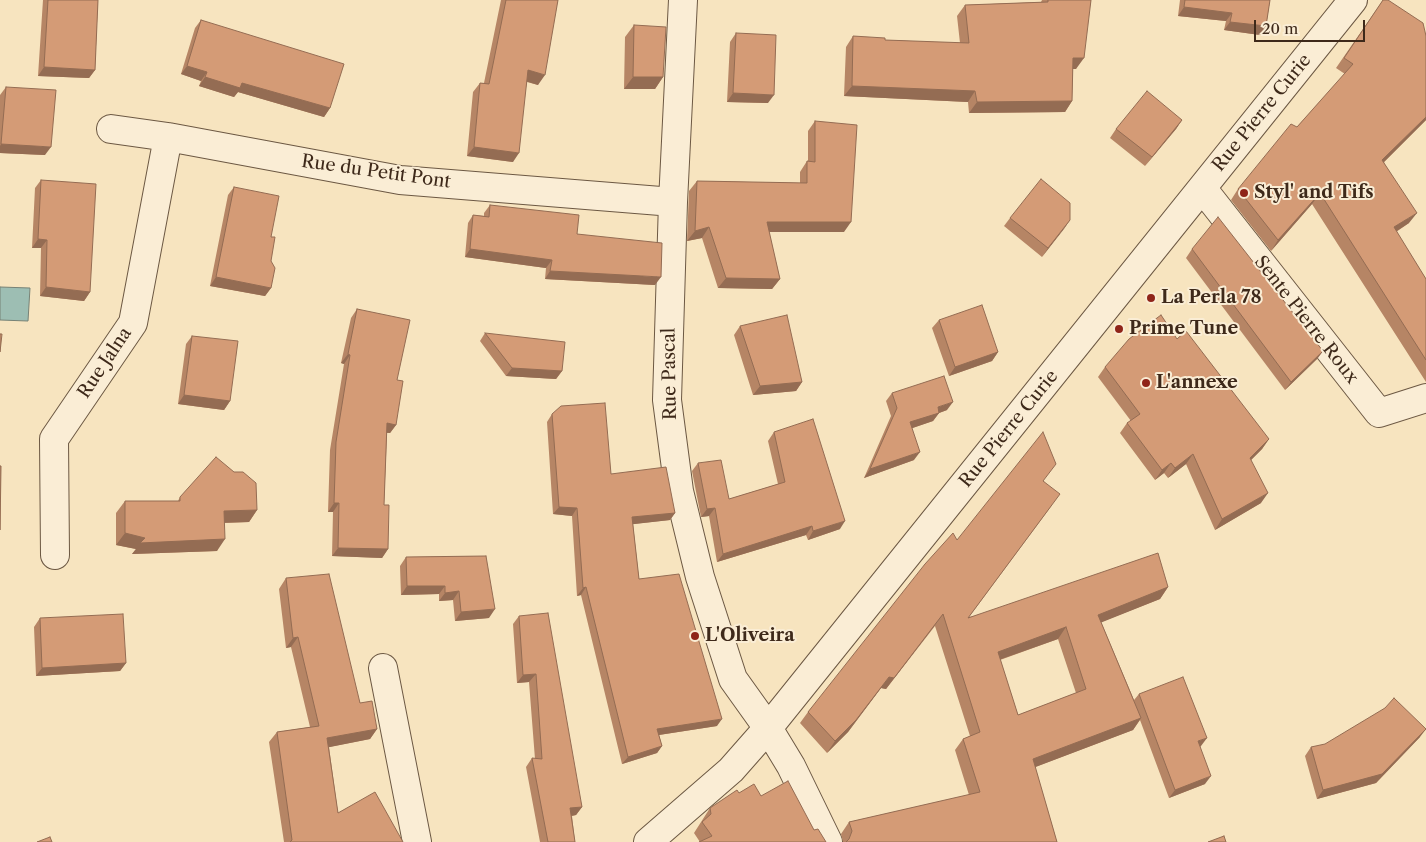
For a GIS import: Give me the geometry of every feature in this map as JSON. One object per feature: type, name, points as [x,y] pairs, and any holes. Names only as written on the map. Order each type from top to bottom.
[{"type":"street","name":"Rue Pascal","points":[[683,0],[673,202],[667,400],[679,491],[700,577],[733,679],[768,728],[791,766],[828,842]]},
{"type":"street","name":"Rue Pierre Curie","points":[[648,842],[731,770],[768,728],[1353,0]]},
{"type":"street","name":"Rue du Petit Pont","points":[[111,129],[168,137],[400,180],[673,202]]},
{"type":"street","name":"Rue Jalna","points":[[54,555],[54,439],[133,323],[168,137]]},
{"type":"street","name":"Sente Pierre Roux","points":[[1202,188],[1379,413],[1426,398]]},
{"type":"street","points":[[383,668],[417,842]]},
{"type":"water","points":[[0,287],[30,288],[28,321],[0,320]]},
{"type":"building","points":[[48,0],[98,0],[95,70],[44,67]]},
{"type":"building","points":[[506,0],[558,0],[545,75],[528,70],[519,153],[474,147],[480,83],[489,84]]},
{"type":"building","points":[[1048,0],[1091,0],[1084,58],[1073,58],[1072,101],[977,102],[975,91],[852,86],[853,36],[885,38],[885,40],[969,43],[965,5],[1048,2]]},
{"type":"building","points":[[1185,0],[1270,0],[1266,26],[1230,22],[1232,13],[1184,7]]},
{"type":"building","points":[[1383,0],[1388,0],[1423,23],[1426,36],[1426,117],[1382,160],[1417,213],[1394,227],[1426,279],[1426,360],[1320,193],[1278,240],[1238,189],[1291,124],[1297,127],[1353,64],[1344,58]]},
{"type":"building","points":[[201,20],[344,64],[330,108],[242,83],[240,88],[205,77],[207,72],[187,66]]},
{"type":"building","points":[[634,25],[666,27],[663,77],[633,77]]},
{"type":"building","points":[[736,33],[776,35],[774,95],[733,93]]},
{"type":"building","points":[[6,87],[56,90],[51,147],[1,144]]},
{"type":"building","points":[[1147,91],[1182,120],[1152,157],[1116,129]]},
{"type":"building","points":[[815,121],[857,125],[851,222],[767,222],[780,279],[726,278],[709,227],[695,231],[697,181],[807,183],[807,161],[815,162]]},
{"type":"building","points":[[1041,179],[1070,203],[1070,220],[1048,248],[1010,218]]},
{"type":"building","points":[[41,180],[96,184],[90,292],[46,287],[47,240],[38,239]]},
{"type":"building","points":[[234,187],[279,196],[271,237],[275,237],[271,261],[275,268],[271,288],[216,277]]},
{"type":"building","points":[[490,205],[579,215],[577,234],[662,243],[661,277],[550,271],[552,260],[470,249],[473,215],[489,217]]},
{"type":"building","points":[[1218,217],[1323,351],[1291,382],[1192,249]]},
{"type":"building","points":[[982,305],[998,352],[955,367],[939,320]]},
{"type":"building","points":[[357,309],[410,320],[397,380],[403,381],[396,425],[387,423],[384,505],[389,505],[388,549],[338,548],[339,503],[334,503],[336,442],[350,355],[348,354]]},
{"type":"building","points":[[787,315],[802,382],[760,386],[740,326]]},
{"type":"building","points":[[1161,315],[1177,339],[1186,331],[1269,439],[1250,458],[1268,493],[1222,519],[1193,454],[1175,468],[1171,463],[1162,470],[1127,423],[1140,414],[1105,367],[1129,339]]},
{"type":"building","points":[[485,333],[565,342],[562,371],[512,368]]},
{"type":"building","points":[[0,334],[2,334],[0,352]]},
{"type":"building","points":[[192,336],[238,341],[230,401],[184,395]]},
{"type":"building","points":[[944,376],[953,402],[938,407],[939,413],[910,422],[920,452],[870,469],[897,408],[892,393]]},
{"type":"building","points":[[605,403],[611,474],[666,467],[675,513],[632,517],[639,579],[679,574],[722,719],[657,729],[662,746],[628,757],[586,587],[583,588],[577,508],[559,507],[552,414],[561,406]]},
{"type":"building","points":[[813,419],[845,521],[813,531],[812,526],[723,554],[715,508],[707,509],[698,463],[721,460],[729,499],[785,482],[774,432]]},
{"type":"building","points":[[1043,432],[1056,464],[1043,481],[1060,494],[968,618],[1158,553],[1168,587],[1098,615],[1141,718],[1033,759],[1057,842],[846,842],[852,831],[849,822],[980,792],[963,739],[980,732],[943,614],[894,678],[889,677],[856,720],[835,741],[808,712],[925,564],[953,533],[957,540]],"holes":[[[1066,627],[1086,689],[1018,715],[998,652]]]},
{"type":"building","points":[[216,457],[234,472],[243,472],[256,483],[257,510],[224,511],[225,539],[140,543],[145,538],[125,533],[125,501],[180,501],[180,497]]},
{"type":"building","points":[[0,466],[1,466],[0,530]]},
{"type":"building","points":[[486,556],[495,609],[461,612],[459,591],[445,593],[445,586],[407,586],[406,557]]},
{"type":"building","points":[[329,574],[360,703],[372,701],[377,729],[327,738],[338,813],[375,792],[403,842],[290,842],[292,840],[277,732],[319,726],[298,637],[293,638],[286,578]]},
{"type":"building","points":[[548,613],[582,807],[570,808],[575,842],[548,842],[532,758],[542,759],[536,674],[523,675],[519,616]]},
{"type":"building","points":[[123,614],[126,663],[42,668],[40,618]]},
{"type":"building","points":[[1183,677],[1207,738],[1198,741],[1211,776],[1175,790],[1139,694]]},
{"type":"building","points":[[1394,698],[1426,729],[1382,774],[1323,790],[1311,747],[1325,744],[1385,708]]},
{"type":"building","points":[[788,781],[814,830],[818,829],[826,842],[699,842],[712,836],[702,822],[711,814],[710,808],[737,790],[739,793],[754,784],[761,796]]},
{"type":"building","points":[[1224,836],[1226,842],[1208,842]]},
{"type":"building","points":[[50,837],[52,842],[37,842]]},
{"type":"place","name":"Styl' and Tifs","points":[[1244,193]]},
{"type":"place","name":"La Perla 78","points":[[1151,298]]},
{"type":"place","name":"Prime Tune","points":[[1119,329]]},
{"type":"place","name":"L'annexe","points":[[1146,383]]},
{"type":"place","name":"L'Oliveira","points":[[695,636]]}]
